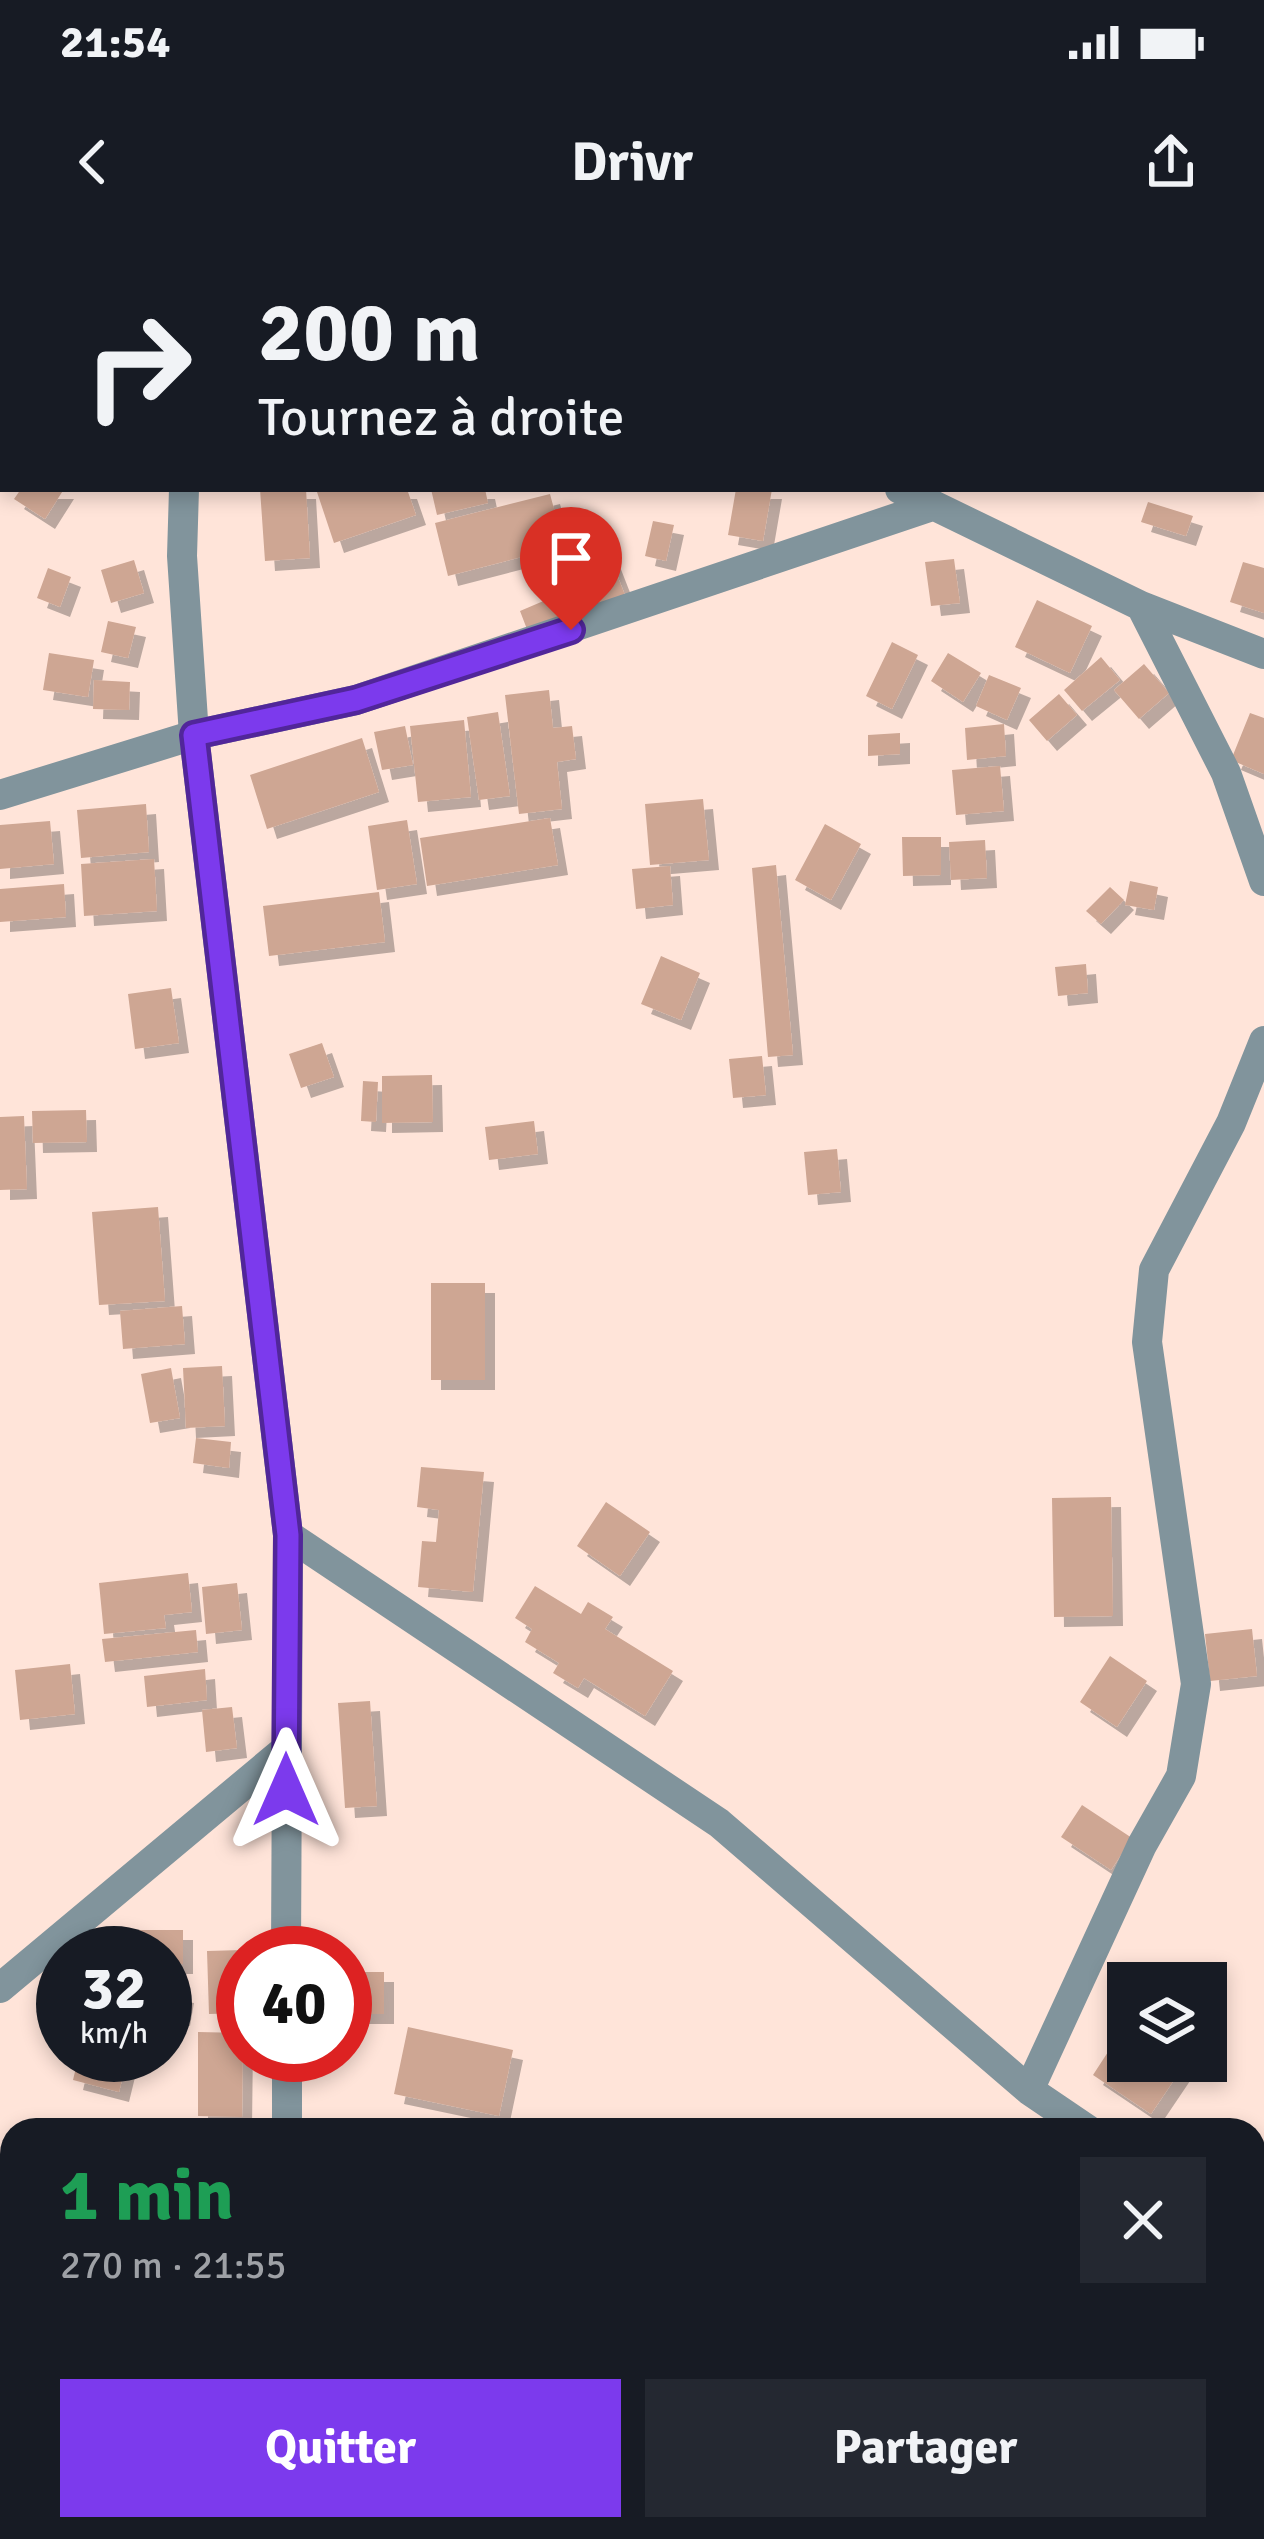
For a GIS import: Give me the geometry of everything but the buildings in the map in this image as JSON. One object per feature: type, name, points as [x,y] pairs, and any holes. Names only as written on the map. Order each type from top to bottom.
[{"type":"street","points":[[184,492],[182,556],[194,735],[288,1535],[286,1926]]},
{"type":"street","points":[[905,492],[1141,606],[1264,654]]},
{"type":"street","points":[[0,795],[194,735],[356,700],[928,507]]},
{"type":"street","points":[[1141,606],[1226,772],[1264,880]]},
{"type":"street","points":[[1029,2090],[1142,1845],[1180,1776],[1196,1684],[1147,1342],[1154,1270],[1231,1123],[1264,1041]]},
{"type":"street","points":[[288,1535],[719,1823],[1029,2090],[1070,2118]]},
{"type":"street","points":[[0,1988],[286,1750]]},
{"type":"street","points":[[287,2082],[287,2118]]},
{"type":"route","points":[[286,1790],[288,1535],[194,735],[356,700],[571,630]]}]
